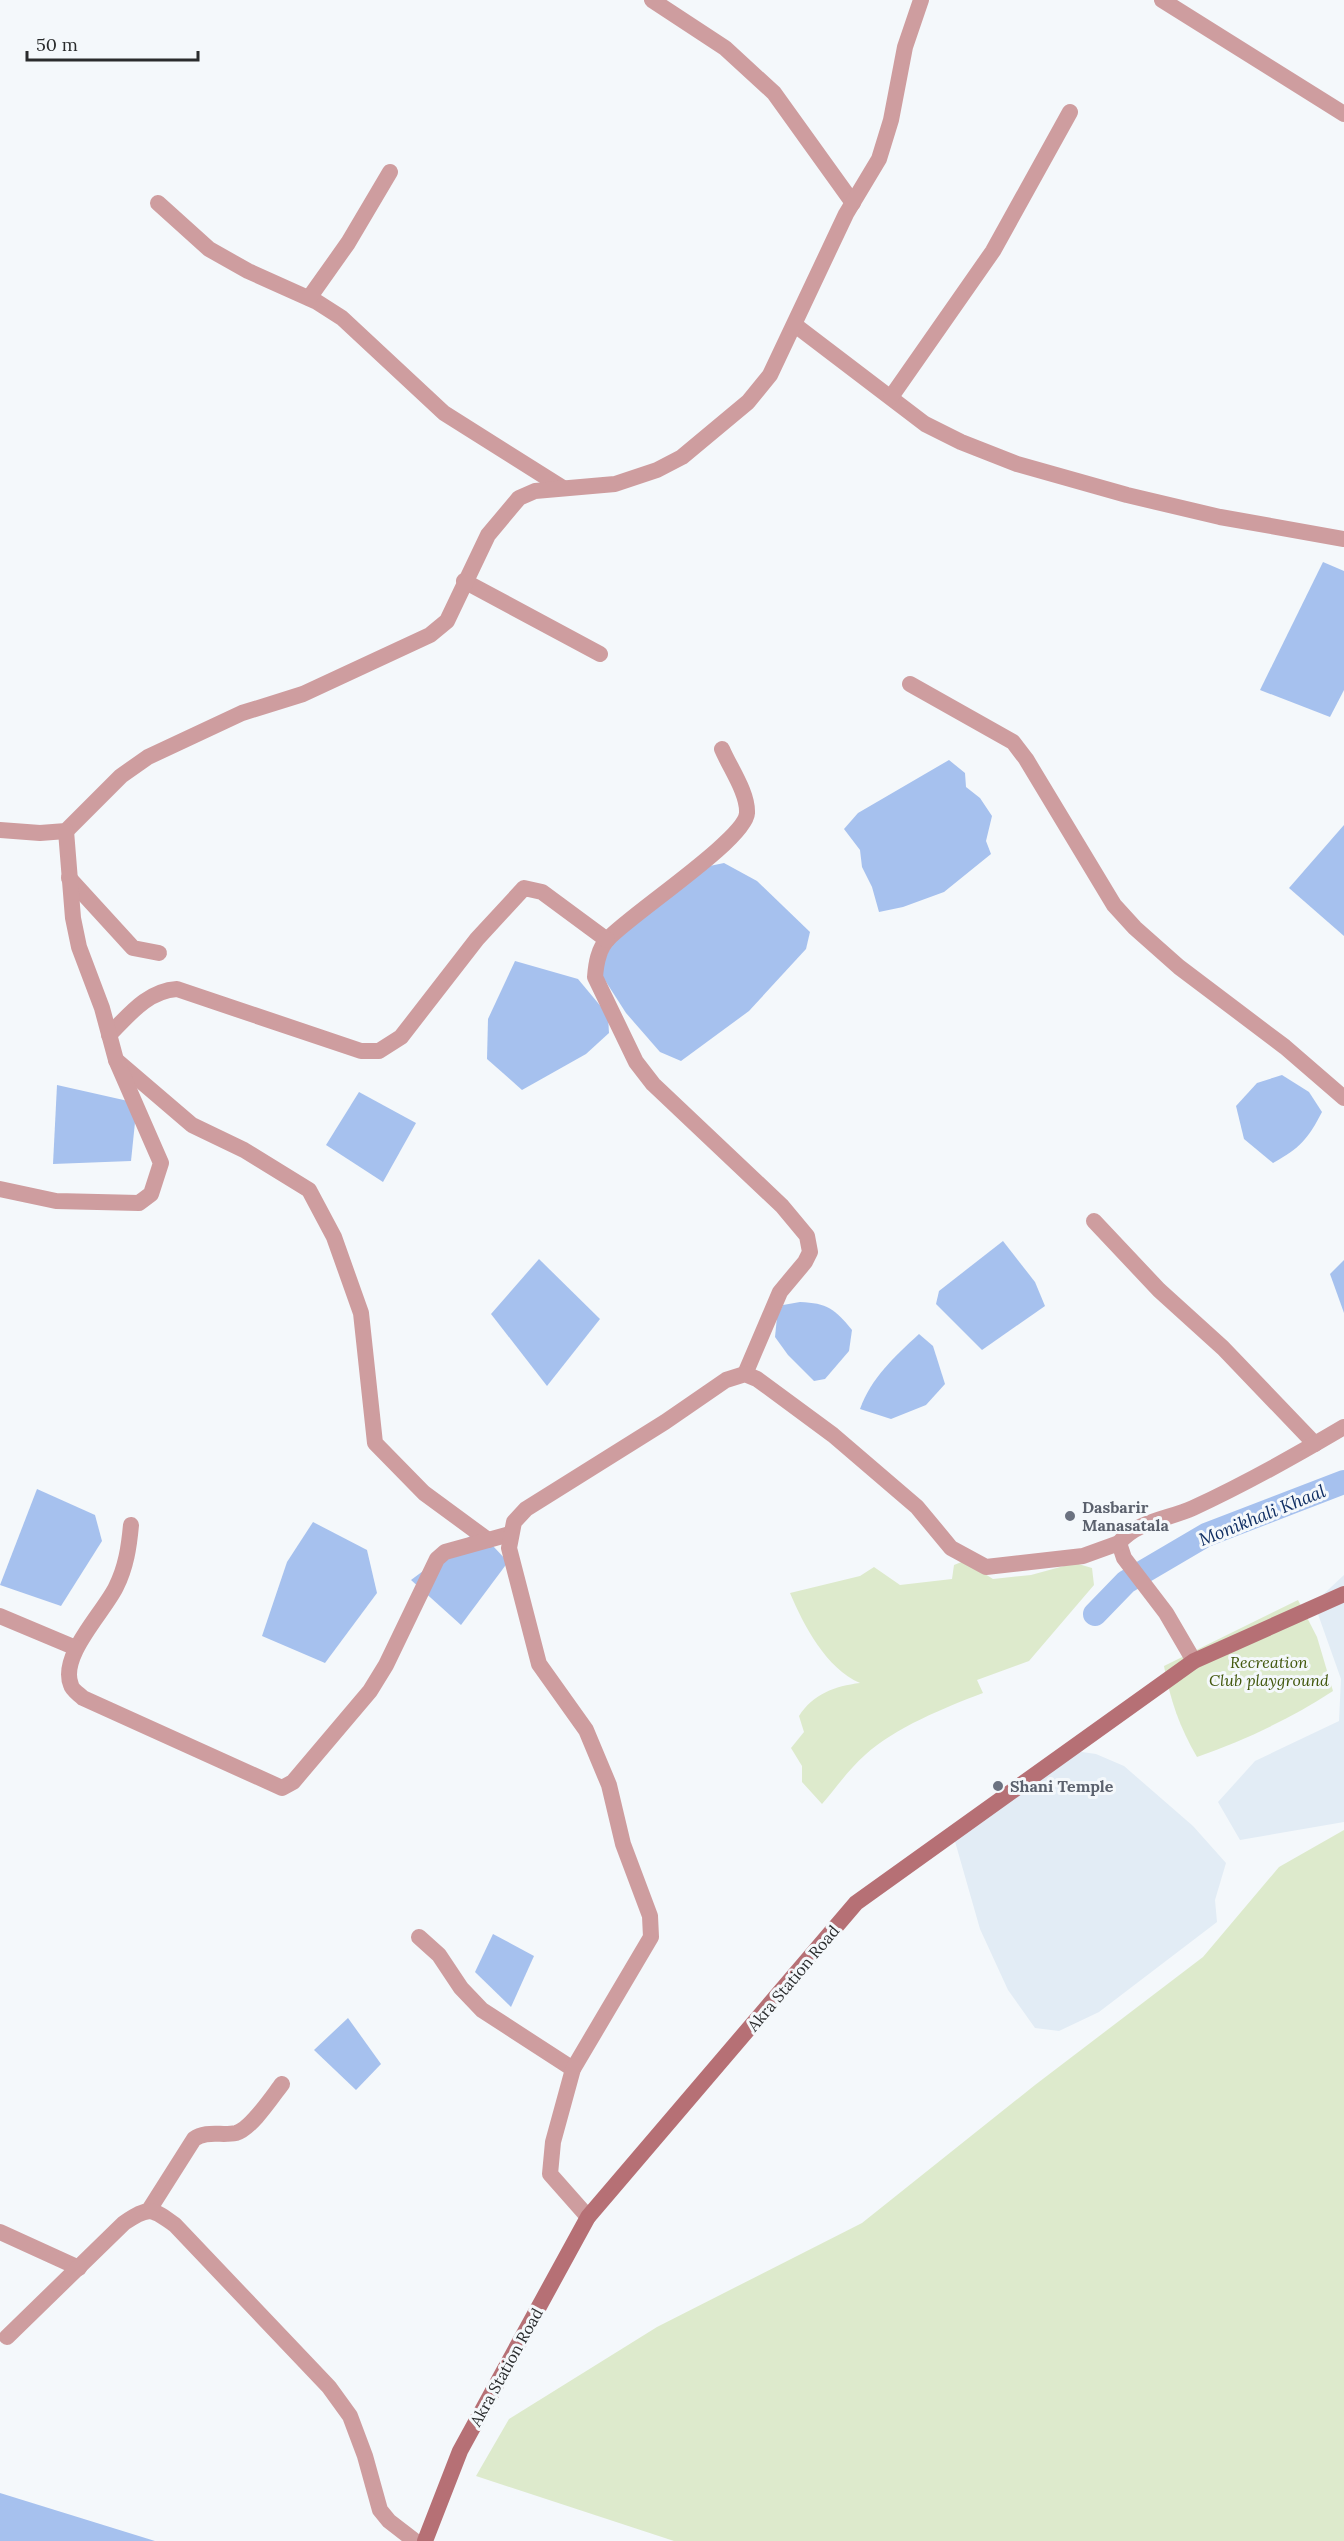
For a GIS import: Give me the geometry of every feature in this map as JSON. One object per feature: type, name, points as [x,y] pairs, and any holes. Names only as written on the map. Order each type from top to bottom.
[{"type":"main road","name":"Akra Station Road","points":[[425,2541],[460,2451],[588,2217],[856,1903],[1194,1661],[1344,1594]]},
{"type":"street","points":[[652,0],[725,48],[774,93],[812,141],[853,203]]},
{"type":"street","points":[[0,830],[40,833],[66,831],[121,776],[148,757],[242,713],[303,694],[430,635],[447,621],[464,581],[488,535],[519,498],[535,491],[615,484],[657,470],[682,457],[748,402],[770,375],[853,203],[879,159],[891,120],[905,47],[921,0]]},
{"type":"street","points":[[1162,0],[1344,114]]},
{"type":"street","points":[[891,397],[993,251],[1070,112]]},
{"type":"street","points":[[309,298],[348,243],[390,172]]},
{"type":"street","points":[[158,203],[209,249],[248,271],[309,298],[342,318],[444,413],[562,488]]},
{"type":"street","points":[[795,325],[934,428],[961,442],[1017,464],[1127,495],[1220,517],[1344,538]]},
{"type":"street","points":[[464,581],[600,654]]},
{"type":"street","points":[[910,684],[1013,742],[1114,905],[1135,928],[1179,967],[1285,1047],[1344,1098]]},
{"type":"street","points":[[722,749],[745,800],[747,815],[741,828],[724,846],[697,865],[607,940],[596,964],[595,977],[636,1062],[653,1084],[782,1206],[807,1236],[810,1252],[805,1262],[780,1292],[745,1374]]},
{"type":"street","points":[[0,1189],[56,1201],[139,1203],[151,1194],[161,1163],[116,1060],[102,1008],[79,947],[69,878],[66,831]]},
{"type":"street","points":[[69,878],[133,948],[159,953]]},
{"type":"street","points":[[108,1035],[148,998],[161,990],[177,989],[361,1052],[379,1051],[401,1037],[477,939],[524,888],[542,892],[607,940]]},
{"type":"street","points":[[116,1060],[192,1125],[244,1150],[309,1190],[334,1237],[361,1313],[375,1443],[424,1493],[488,1540]]},
{"type":"street","points":[[1094,1221],[1159,1290],[1223,1348],[1315,1444]]},
{"type":"street","points":[[588,2217],[550,2174],[554,2142],[573,2069],[651,1937],[650,1916],[623,1845],[609,1785],[586,1730],[539,1664],[508,1548],[514,1522],[526,1509],[665,1422],[726,1380],[745,1374],[757,1379],[832,1435],[917,1507],[951,1548],[986,1567],[1121,1550],[1139,1527],[1192,1508],[1344,1427]]},
{"type":"street","points":[[131,1525],[128,1553],[115,1588],[76,1648],[69,1675],[71,1687],[83,1698],[272,1785],[287,1787],[370,1691],[386,1665],[437,1558],[445,1552],[510,1534]]},
{"type":"street","points":[[1121,1550],[1166,1613],[1194,1661]]},
{"type":"street","points":[[0,1616],[76,1648]]},
{"type":"street","points":[[419,1937],[439,1955],[461,1988],[482,2010],[573,2069]]},
{"type":"street","points":[[149,2210],[194,2139],[200,2135],[238,2132],[248,2126],[282,2085]]},
{"type":"street","points":[[7,2337],[124,2223],[140,2212],[149,2210],[157,2212],[176,2225],[329,2387],[350,2416],[365,2456],[380,2510],[389,2521],[415,2541]]},
{"type":"street","points":[[0,2232],[79,2268]]},
{"type":"shaded area","points":[[1344,1575],[1344,1822],[1240,1840],[1218,1802],[1255,1761],[1339,1721],[1341,1679],[1314,1603]]},
{"type":"shaded area","points":[[1075,1751],[1096,1754],[1124,1766],[1193,1826],[1226,1863],[1215,1900],[1217,1922],[1099,2012],[1059,2031],[1035,2028],[1008,1990],[980,1929],[954,1838]]},
{"type":"green space","points":[[964,1561],[993,1579],[1031,1575],[1075,1563],[1092,1568],[1094,1585],[1029,1661],[977,1680],[983,1693],[921,1719],[890,1736],[854,1766],[822,1804],[802,1782],[802,1766],[791,1748],[804,1732],[799,1716],[811,1702],[825,1692],[860,1683],[848,1676],[827,1657],[809,1632],[790,1593],[860,1576],[874,1567],[900,1585],[952,1579],[954,1565]]},
{"type":"green space","name":"Recreation Club playground","points":[[1298,1600],[1317,1637],[1333,1691],[1267,1728],[1197,1757],[1176,1713],[1164,1666]]},
{"type":"green space","points":[[1344,1830],[1344,2541],[674,2541],[476,2476],[509,2419],[657,2327],[862,2223],[1035,2085],[1203,1957],[1279,1867]]},
{"type":"water","points":[[1323,562],[1344,571],[1344,690],[1330,717],[1260,690]]},
{"type":"water","points":[[949,760],[965,773],[966,787],[980,798],[992,816],[986,841],[991,854],[944,892],[903,907],[879,912],[872,887],[862,867],[860,850],[844,829],[858,813]]},
{"type":"water","points":[[1344,825],[1344,936],[1289,888]]},
{"type":"water","points":[[724,863],[757,881],[810,932],[806,949],[749,1011],[681,1061],[660,1052],[626,1013],[599,971],[615,938],[700,868]]},
{"type":"water","points":[[515,961],[578,979],[608,1015],[609,1033],[586,1054],[522,1090],[487,1059],[488,1019]]},
{"type":"water","points":[[1282,1075],[1309,1092],[1322,1112],[1302,1142],[1273,1163],[1244,1139],[1236,1106],[1257,1083]]},
{"type":"water","points":[[57,1085],[137,1103],[131,1161],[53,1164]]},
{"type":"water","points":[[359,1092],[416,1123],[383,1182],[326,1145]]},
{"type":"water","points":[[1003,1241],[1035,1282],[1045,1306],[982,1350],[936,1304],[939,1291]]},
{"type":"water","points":[[539,1259],[600,1319],[547,1386],[491,1314]]},
{"type":"water","points":[[1344,1260],[1344,1313],[1330,1274]]},
{"type":"water","points":[[800,1302],[830,1308],[852,1330],[849,1351],[825,1379],[814,1381],[788,1355],[775,1337],[777,1317],[783,1305]]},
{"type":"water","points":[[919,1334],[933,1346],[945,1384],[926,1405],[891,1419],[860,1409],[877,1377]]},
{"type":"water","points":[[37,1489],[95,1515],[102,1541],[61,1606],[0,1585]]},
{"type":"water","points":[[313,1522],[367,1550],[377,1593],[325,1663],[262,1636],[287,1562]]},
{"type":"water","points":[[478,1530],[508,1562],[461,1625],[411,1580]]},
{"type":"water","points":[[493,1934],[534,1956],[511,2007],[475,1972]]},
{"type":"water","points":[[348,2018],[381,2064],[356,2090],[314,2050]]},
{"type":"water","points":[[0,2493],[155,2541],[0,2541]]},
{"type":"waterway","name":"Monikhali Khaal","points":[[1095,1614],[1126,1582],[1206,1535],[1344,1482]]},
{"type":"place","name":"Dasbarir Manasatala","points":[[1070,1516]]},
{"type":"place","name":"Shani Temple","points":[[998,1786]]}]
